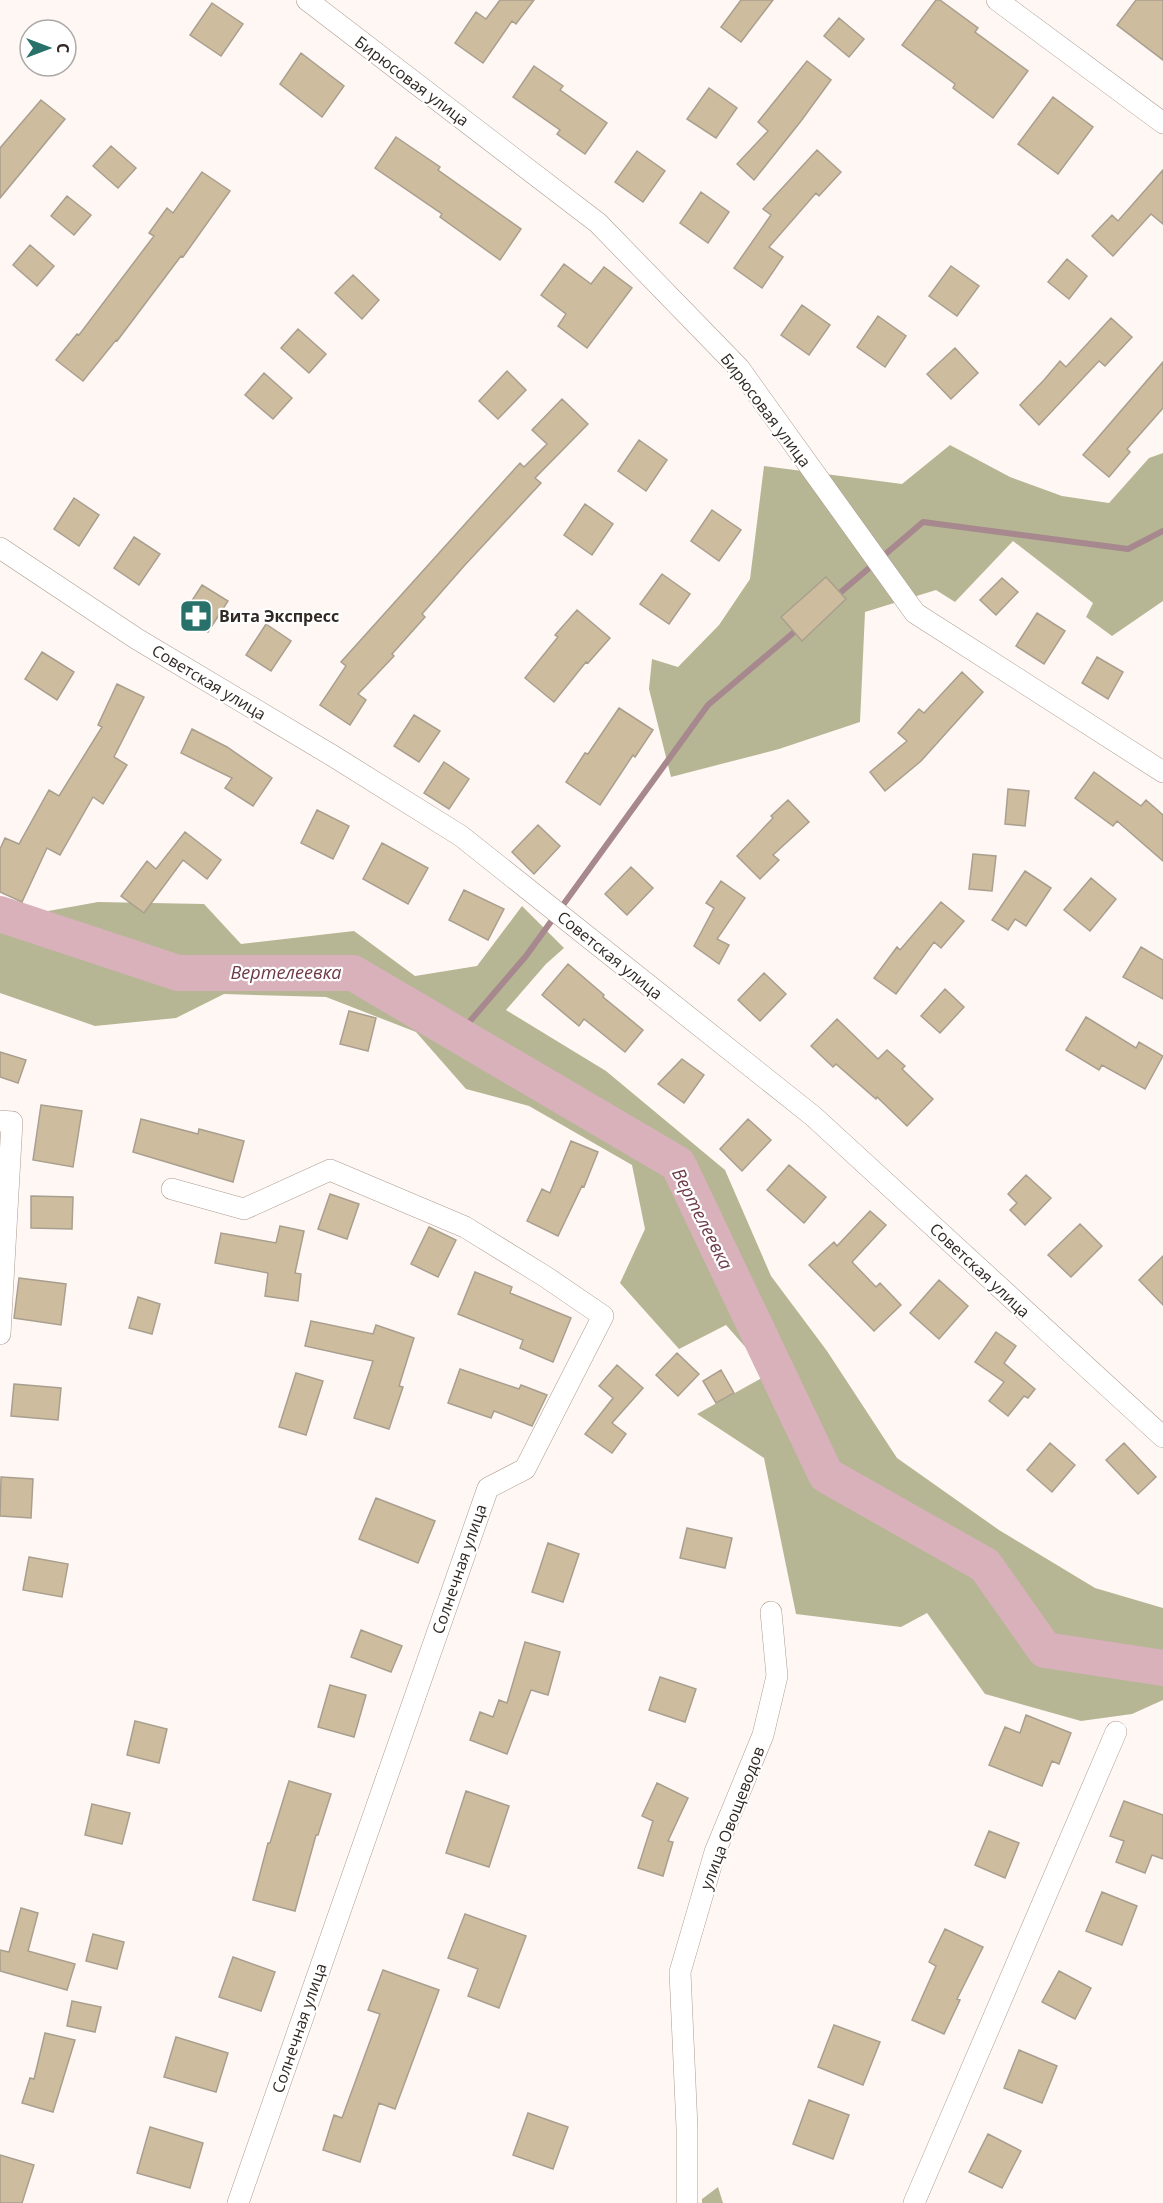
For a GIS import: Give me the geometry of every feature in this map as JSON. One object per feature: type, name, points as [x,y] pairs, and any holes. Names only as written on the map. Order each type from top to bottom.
[{"type":"street","name":"Бирюсовая улица","points":[[307,0],[597,223],[739,368],[915,613],[1163,772]]},
{"type":"street","points":[[997,0],[1162,121]]},
{"type":"street","name":"Советская улица","points":[[0,548],[137,639],[324,750],[460,836],[813,1116],[1163,1437]]},
{"type":"street","points":[[0,1121],[12,1122],[0,1334]]},
{"type":"street","name":"Солнечная улица","points":[[172,1189],[244,1209],[330,1170],[465,1227],[546,1277],[603,1316],[525,1469],[488,1488],[237,2203]]},
{"type":"street","name":"улица Овощеводов","points":[[687,2203],[687,2128],[680,1972],[715,1852],[763,1736],[777,1676],[771,1612]]},
{"type":"street","points":[[915,2203],[1116,1732]]},
{"type":"green space","points":[[950,445],[1010,477],[1062,496],[1109,503],[1149,458],[1163,453],[1163,601],[1112,636],[1086,617],[1093,603],[1013,541],[955,602],[936,590],[865,612],[860,722],[779,749],[671,777],[649,689],[652,659],[678,667],[719,625],[750,579],[764,466],[902,484]]},
{"type":"green space","points":[[98,902],[204,904],[241,944],[354,931],[415,976],[477,966],[522,906],[564,948],[546,964],[506,1010],[606,1071],[725,1170],[771,1276],[827,1351],[897,1458],[999,1530],[1095,1588],[1163,1608],[1163,1700],[1132,1714],[1081,1721],[985,1694],[927,1613],[901,1627],[796,1614],[764,1458],[697,1414],[769,1374],[726,1325],[679,1349],[620,1283],[645,1229],[632,1165],[529,1106],[466,1089],[416,1032],[326,997],[224,994],[176,1018],[95,1026],[0,993],[0,906],[37,913]]},
{"type":"green space","points":[[718,2187],[723,2203],[702,2203],[702,2199]]},
{"type":"building","points":[[500,0],[534,0],[516,24],[512,21],[483,63],[455,43],[476,12],[486,19]]},
{"type":"building","points":[[741,0],[773,0],[741,42],[721,27]]},
{"type":"building","points":[[936,0],[940,0],[978,28],[975,32],[1028,71],[993,118],[953,88],[955,84],[902,45]]},
{"type":"building","points":[[1136,0],[1163,0],[1163,60],[1117,25]]},
{"type":"building","points":[[212,3],[243,24],[221,56],[190,35]]},
{"type":"building","points":[[839,18],[864,39],[849,57],[824,36]]},
{"type":"building","points":[[301,53],[344,86],[322,117],[280,84]]},
{"type":"building","points":[[807,61],[831,80],[754,180],[737,164],[768,131],[758,122]]},
{"type":"building","points":[[534,66],[563,86],[560,90],[607,123],[585,154],[557,134],[560,130],[513,97]]},
{"type":"building","points":[[709,88],[737,108],[716,138],[687,119]]},
{"type":"building","points":[[1053,97],[1093,127],[1058,174],[1018,144]]},
{"type":"building","points":[[41,100],[65,119],[0,198],[0,148]]},
{"type":"building","points":[[396,137],[440,167],[438,170],[521,229],[500,260],[440,217],[442,214],[375,168]]},
{"type":"building","points":[[111,146],[136,168],[118,188],[93,166]]},
{"type":"building","points":[[817,150],[841,172],[819,196],[816,193],[769,247],[783,257],[762,288],[734,268],[771,215],[763,209]]},
{"type":"building","points":[[637,151],[665,171],[643,202],[615,182]]},
{"type":"building","points":[[1163,170],[1163,224],[1151,214],[1113,256],[1092,236],[1112,215],[1118,221]]},
{"type":"building","points":[[202,172],[230,191],[183,257],[181,256],[117,341],[83,381],[56,360],[77,334],[79,335],[154,236],[149,233],[167,208],[173,213]]},
{"type":"building","points":[[701,192],[729,212],[708,243],[680,223]]},
{"type":"building","points":[[67,196],[91,215],[74,235],[51,216]]},
{"type":"building","points":[[30,245],[54,266],[37,286],[13,265]]},
{"type":"building","points":[[1067,259],[1087,276],[1069,299],[1048,282]]},
{"type":"building","points":[[564,264],[591,284],[604,267],[632,288],[587,348],[558,326],[566,314],[541,295]]},
{"type":"building","points":[[951,266],[979,286],[957,316],[929,296]]},
{"type":"building","points":[[353,275],[379,300],[362,319],[335,293]]},
{"type":"building","points":[[802,305],[830,325],[809,355],[781,335]]},
{"type":"building","points":[[878,316],[906,336],[885,367],[857,347]]},
{"type":"building","points":[[1111,318],[1132,337],[1105,366],[1099,361],[1039,425],[1020,405],[1060,361],[1066,367]]},
{"type":"building","points":[[298,329],[326,354],[309,373],[281,348]]},
{"type":"building","points":[[955,348],[978,373],[951,399],[927,374]]},
{"type":"building","points":[[1163,362],[1163,408],[1127,449],[1130,452],[1109,477],[1083,455]]},
{"type":"building","points":[[507,371],[526,390],[498,419],[479,401]]},
{"type":"building","points":[[264,373],[292,398],[273,419],[245,395]]},
{"type":"building","points":[[562,399],[588,424],[535,478],[541,483],[422,614],[425,617],[392,654],[394,656],[358,694],[366,700],[350,725],[320,705],[346,666],[341,662],[520,463],[524,467],[547,444],[532,430]]},
{"type":"building","points":[[639,440],[667,460],[646,491],[618,471]]},
{"type":"building","points":[[74,498],[99,515],[79,546],[54,529]]},
{"type":"building","points":[[585,504],[613,524],[592,555],[564,535]]},
{"type":"building","points":[[712,510],[741,530],[719,561],[691,541]]},
{"type":"building","points":[[134,537],[160,554],[139,585],[114,568]]},
{"type":"building","points":[[662,574],[690,594],[669,624],[640,604]]},
{"type":"building","points":[[826,577],[846,599],[802,641],[781,617]]},
{"type":"building","points":[[1002,578],[1018,592],[996,615],[980,600]]},
{"type":"building","points":[[202,585],[228,601],[208,632],[182,616]]},
{"type":"building","points":[[577,610],[610,638],[588,663],[586,662],[554,702],[525,678],[558,637],[555,635]]},
{"type":"building","points":[[1037,613],[1065,631],[1044,664],[1016,646]]},
{"type":"building","points":[[266,624],[291,641],[271,671],[246,655]]},
{"type":"building","points":[[42,652],[74,672],[57,700],[25,679]]},
{"type":"building","points":[[1097,657],[1123,672],[1108,699],[1082,683]]},
{"type":"building","points":[[962,672],[983,692],[921,761],[885,791],[870,772],[907,741],[898,733],[919,709],[924,713]]},
{"type":"building","points":[[117,684],[144,697],[114,757],[127,765],[103,804],[93,797],[60,855],[47,848],[22,902],[0,892],[0,849],[5,838],[19,844],[49,790],[59,796],[102,727],[98,725]]},
{"type":"building","points":[[619,708],[653,730],[635,757],[633,755],[600,805],[566,782]]},
{"type":"building","points":[[414,715],[440,731],[419,762],[394,746]]},
{"type":"building","points":[[192,729],[227,747],[272,778],[253,806],[225,788],[232,778],[181,753]]},
{"type":"building","points":[[444,762],[469,779],[449,809],[424,793]]},
{"type":"building","points":[[1094,772],[1141,806],[1146,800],[1163,815],[1163,861],[1117,821],[1113,826],[1075,798]]},
{"type":"building","points":[[1008,789],[1029,791],[1025,826],[1005,824]]},
{"type":"building","points":[[788,800],[809,822],[773,855],[779,860],[760,879],[737,856]]},
{"type":"building","points":[[317,810],[349,826],[333,859],[301,843]]},
{"type":"building","points":[[538,825],[560,846],[534,874],[512,852]]},
{"type":"building","points":[[185,832],[221,860],[207,879],[183,860],[144,913],[121,896],[147,861],[156,869]]},
{"type":"building","points":[[382,843],[428,868],[408,904],[363,879]]},
{"type":"building","points":[[973,854],[996,856],[992,891],[969,889]]},
{"type":"building","points":[[631,867],[653,888],[627,915],[605,894]]},
{"type":"building","points":[[1025,871],[1051,888],[1026,926],[1015,919],[1008,930],[992,920]]},
{"type":"building","points":[[1091,878],[1116,899],[1090,931],[1064,910]]},
{"type":"building","points":[[721,881],[745,898],[717,939],[729,945],[719,964],[694,946],[714,908],[706,903]]},
{"type":"building","points":[[464,890],[504,909],[488,940],[449,920]]},
{"type":"building","points":[[941,902],[964,921],[941,948],[934,942],[896,994],[874,978],[897,947],[900,950]]},
{"type":"building","points":[[1141,947],[1163,960],[1163,999],[1123,977]]},
{"type":"building","points":[[568,964],[643,1030],[625,1052],[584,1019],[579,1026],[542,995]]},
{"type":"building","points":[[764,973],[786,994],[760,1021],[738,1000]]},
{"type":"building","points":[[945,989],[964,1007],[940,1033],[921,1016]]},
{"type":"building","points":[[349,1011],[376,1018],[368,1051],[340,1044]]},
{"type":"building","points":[[1086,1017],[1136,1048],[1139,1042],[1163,1056],[1145,1089],[1102,1065],[1099,1070],[1066,1050]]},
{"type":"building","points":[[837,1019],[878,1059],[887,1050],[905,1066],[902,1069],[933,1099],[907,1126],[877,1097],[876,1099],[836,1064],[833,1067],[811,1046]]},
{"type":"building","points":[[0,1052],[26,1060],[18,1083],[0,1077]]},
{"type":"building","points":[[682,1059],[704,1075],[684,1103],[658,1084]]},
{"type":"building","points":[[41,1105],[82,1111],[73,1167],[33,1160]]},
{"type":"building","points":[[141,1119],[198,1134],[199,1129],[244,1141],[233,1182],[133,1152]]},
{"type":"building","points":[[748,1119],[771,1140],[742,1171],[720,1149]]},
{"type":"building","points":[[571,1141],[598,1152],[584,1187],[582,1186],[558,1236],[527,1221],[542,1189],[550,1193]]},
{"type":"building","points":[[789,1165],[826,1197],[804,1223],[767,1190]]},
{"type":"building","points":[[1026,1175],[1051,1198],[1025,1225],[1010,1210],[1017,1203],[1008,1194]]},
{"type":"building","points":[[330,1194],[359,1204],[347,1239],[318,1229]]},
{"type":"building","points":[[31,1196],[73,1197],[72,1229],[31,1228]]},
{"type":"building","points":[[870,1211],[886,1225],[852,1262],[876,1287],[880,1283],[901,1305],[874,1331],[809,1265],[834,1242],[837,1246]]},
{"type":"building","points":[[1080,1224],[1102,1246],[1071,1277],[1048,1255]]},
{"type":"building","points":[[280,1226],[304,1231],[295,1273],[301,1274],[298,1301],[265,1296],[268,1273],[215,1263],[221,1233],[276,1243]]},
{"type":"building","points":[[429,1227],[456,1240],[438,1277],[411,1264]]},
{"type":"building","points":[[1163,1256],[1163,1305],[1139,1280]]},
{"type":"building","points":[[475,1272],[512,1287],[510,1293],[571,1318],[553,1362],[520,1348],[523,1340],[458,1314]]},
{"type":"building","points":[[19,1278],[66,1284],[61,1325],[14,1318]]},
{"type":"building","points":[[939,1280],[968,1306],[939,1339],[910,1313]]},
{"type":"building","points":[[138,1297],[160,1304],[152,1334],[129,1328]]},
{"type":"building","points":[[311,1321],[373,1334],[376,1325],[414,1338],[399,1386],[403,1387],[389,1429],[354,1418],[373,1361],[305,1346]]},
{"type":"building","points":[[996,1332],[1016,1346],[1004,1363],[1035,1389],[1028,1398],[1024,1396],[1008,1416],[989,1401],[1004,1382],[975,1362]]},
{"type":"building","points":[[677,1353],[699,1374],[678,1396],[656,1375]]},
{"type":"building","points":[[617,1365],[643,1388],[612,1423],[626,1434],[612,1453],[585,1434],[613,1398],[599,1386]]},
{"type":"building","points":[[460,1369],[519,1389],[521,1385],[547,1395],[532,1426],[494,1411],[491,1418],[448,1403]]},
{"type":"building","points":[[721,1370],[734,1393],[716,1403],[703,1381]]},
{"type":"building","points":[[296,1373],[323,1381],[306,1435],[279,1427]]},
{"type":"building","points":[[14,1384],[61,1388],[58,1420],[11,1416]]},
{"type":"building","points":[[1050,1443],[1075,1465],[1052,1492],[1027,1470]]},
{"type":"building","points":[[1124,1443],[1156,1477],[1138,1494],[1106,1460]]},
{"type":"building","points":[[1,1477],[33,1479],[31,1518],[0,1516]]},
{"type":"building","points":[[376,1498],[435,1521],[418,1563],[359,1539]]},
{"type":"building","points":[[687,1528],[732,1538],[725,1568],[680,1558]]},
{"type":"building","points":[[548,1543],[579,1554],[563,1602],[532,1592]]},
{"type":"building","points":[[29,1557],[68,1564],[62,1597],[23,1590]]},
{"type":"building","points":[[361,1630],[402,1646],[391,1672],[351,1657]]},
{"type":"building","points":[[525,1642],[560,1652],[548,1695],[531,1690],[507,1754],[470,1740],[480,1712],[493,1717],[499,1700],[507,1703]]},
{"type":"building","points":[[660,1677],[696,1689],[685,1722],[649,1710]]},
{"type":"building","points":[[330,1685],[366,1695],[354,1737],[318,1727]]},
{"type":"building","points":[[1026,1715],[1071,1733],[1059,1764],[1052,1761],[1042,1786],[989,1765],[1005,1727],[1020,1733]]},
{"type":"building","points":[[135,1721],[167,1729],[159,1763],[127,1755]]},
{"type":"building","points":[[289,1781],[331,1794],[318,1835],[316,1835],[295,1911],[253,1900],[268,1843],[270,1843]]},
{"type":"building","points":[[657,1783],[688,1798],[668,1841],[673,1842],[663,1876],[638,1868],[653,1821],[642,1816]]},
{"type":"building","points":[[466,1791],[509,1806],[489,1867],[446,1853]]},
{"type":"building","points":[[1124,1801],[1163,1815],[1163,1859],[1152,1855],[1145,1873],[1116,1862],[1124,1841],[1110,1836]]},
{"type":"building","points":[[92,1804],[130,1813],[122,1844],[85,1835]]},
{"type":"building","points":[[989,1831],[1019,1843],[1005,1878],[975,1865]]},
{"type":"building","points":[[1102,1892],[1137,1906],[1122,1945],[1086,1931]]},
{"type":"building","points":[[21,1908],[38,1913],[28,1951],[75,1964],[67,1990],[0,1971],[0,1950],[9,1952]]},
{"type":"building","points":[[465,1914],[526,1936],[499,2008],[468,1996],[478,1969],[448,1958]]},
{"type":"building","points":[[945,1929],[983,1947],[957,1999],[960,2000],[944,2034],[912,2020],[936,1966],[929,1962]]},
{"type":"building","points":[[93,1934],[124,1942],[117,1969],[86,1961]]},
{"type":"building","points":[[233,1957],[275,1972],[261,2011],[219,1997]]},
{"type":"building","points":[[383,1970],[439,1990],[395,2109],[379,2103],[360,2162],[323,2150],[334,2115],[342,2118],[380,2014],[368,2010]]},
{"type":"building","points":[[1059,1971],[1091,1988],[1075,2019],[1042,2002]]},
{"type":"building","points":[[72,2001],[101,2007],[95,2032],[67,2026]]},
{"type":"building","points":[[834,2025],[880,2042],[863,2085],[818,2067]]},
{"type":"building","points":[[45,2033],[75,2040],[53,2112],[22,2103],[30,2078],[34,2079]]},
{"type":"building","points":[[176,2037],[228,2053],[216,2092],[164,2077]]},
{"type":"building","points":[[1019,2050],[1057,2066],[1042,2103],[1004,2088]]},
{"type":"building","points":[[809,2100],[849,2115],[833,2159],[793,2144]]},
{"type":"building","points":[[528,2113],[568,2127],[553,2169],[513,2155]]},
{"type":"building","points":[[150,2127],[203,2143],[190,2188],[137,2173]]},
{"type":"building","points":[[988,2134],[1021,2151],[1002,2188],[969,2172]]},
{"type":"building","points":[[0,2155],[34,2165],[22,2203],[0,2203]]},
{"type":"waterway","points":[[834,598],[923,522],[1128,549],[1163,531]]},
{"type":"waterway","points":[[458,1035],[526,956],[708,705],[799,628]]},
{"type":"waterway","name":"Вертелеевка","points":[[0,914],[178,973],[353,973],[678,1164],[826,1475],[985,1565],[1045,1650],[1163,1668]]},
{"type":"place","name":"Вита Экспресс","points":[[196,616]]}]
